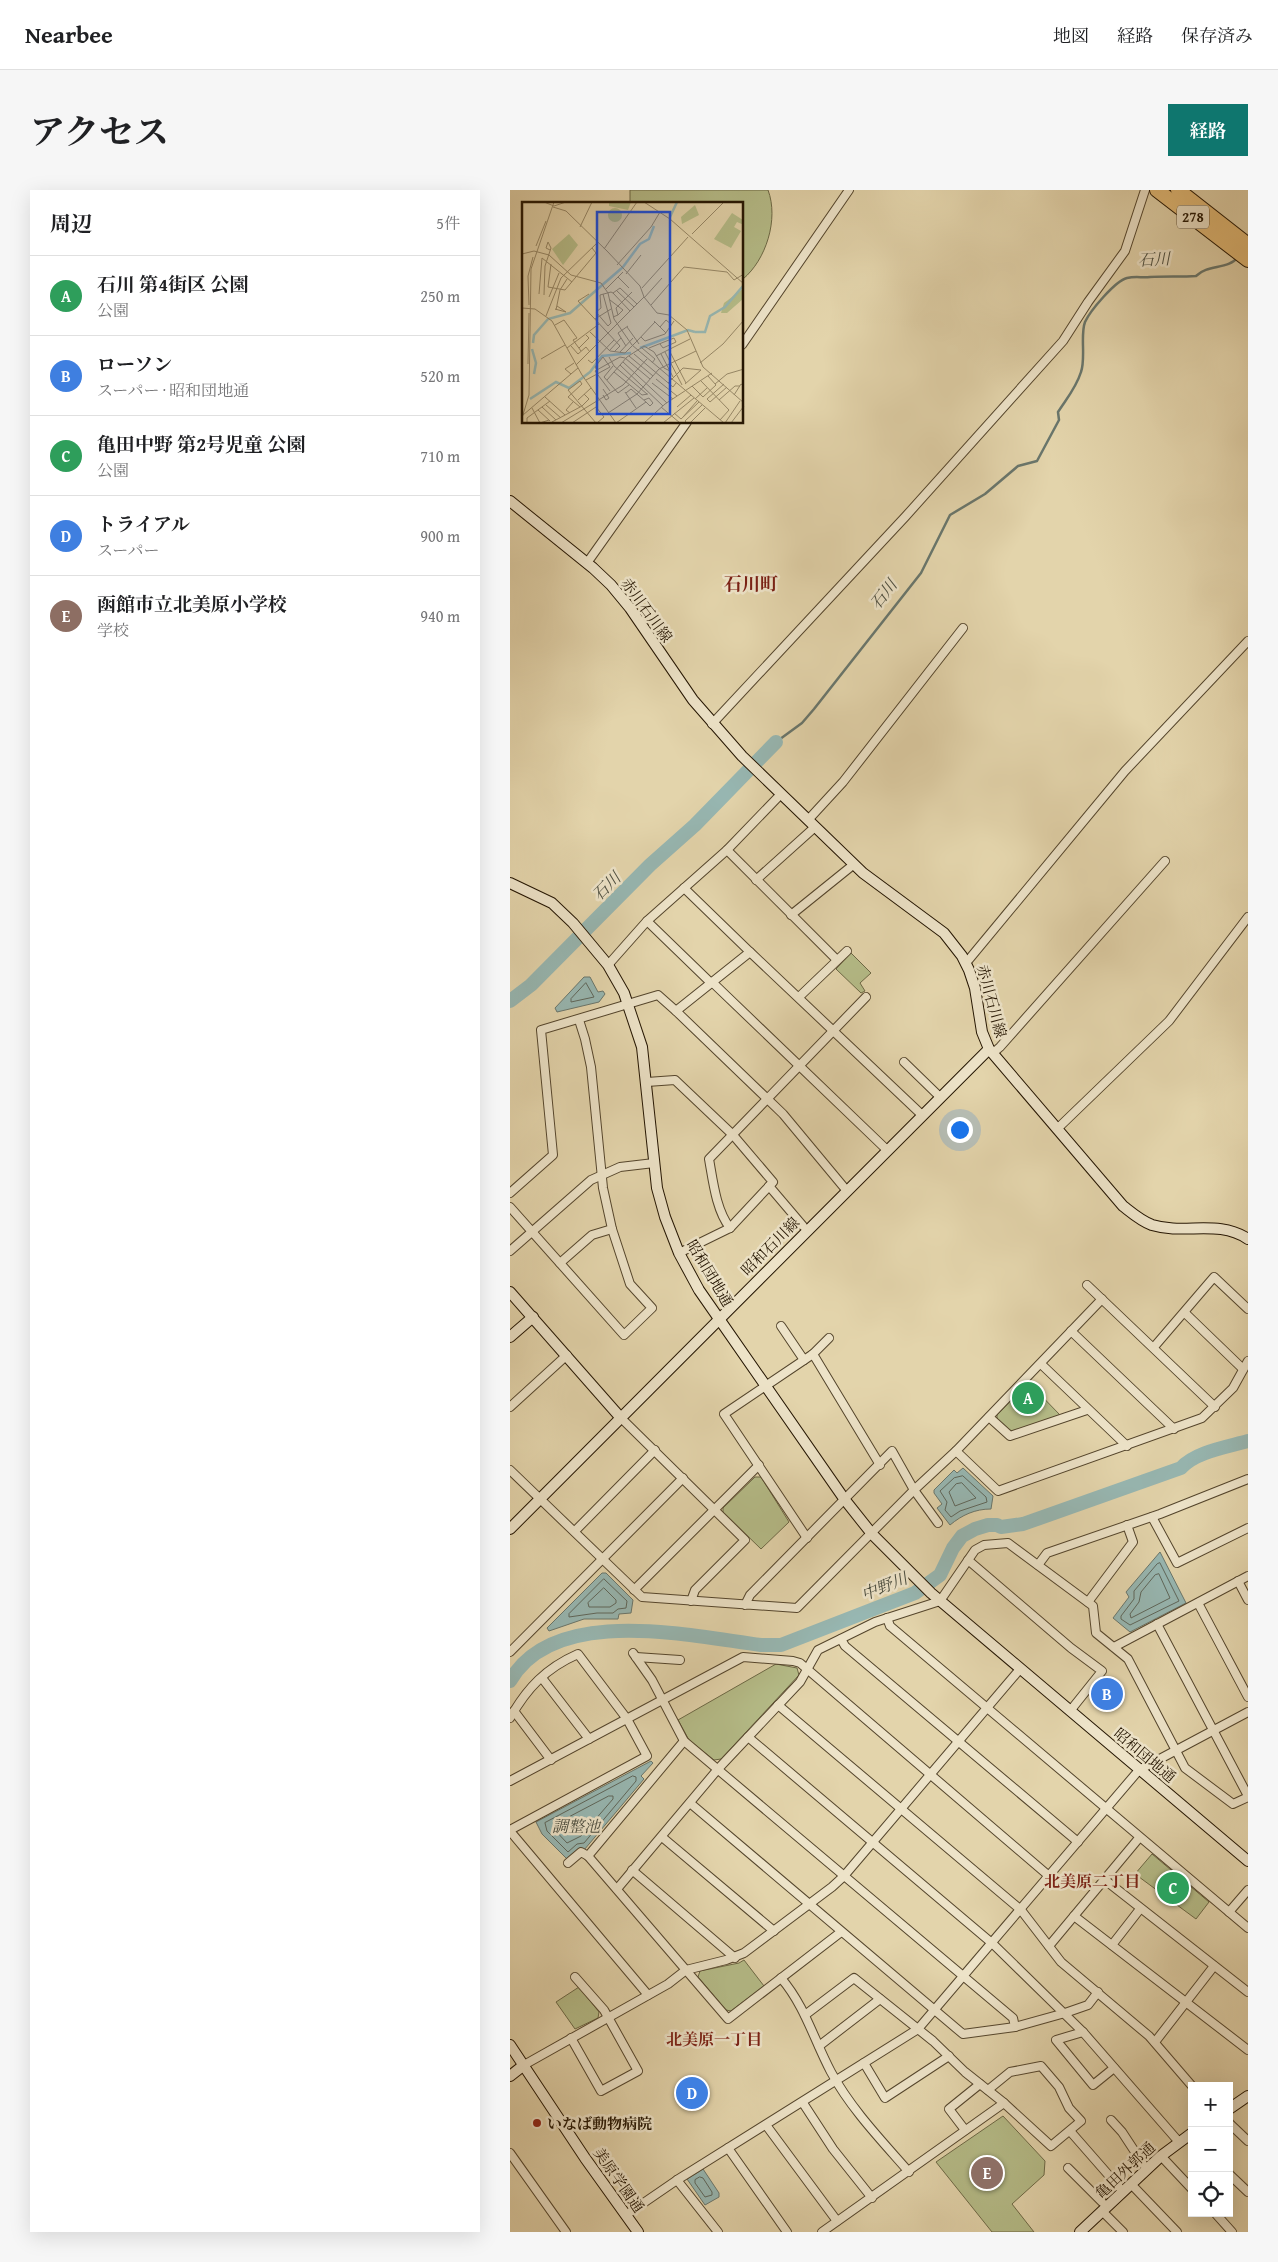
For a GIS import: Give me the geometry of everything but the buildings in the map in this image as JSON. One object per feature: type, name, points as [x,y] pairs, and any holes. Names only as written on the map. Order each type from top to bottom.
[{"type":"highway","name":"278","points":[[1157,190],[1232,239],[1248,245]]},
{"type":"highway","name":"278","points":[[1178,190],[1232,239],[1248,259]]},
{"type":"street","points":[[744,342],[848,190]]},
{"type":"street","points":[[712,724],[905,517],[1063,341],[1088,302],[1125,251],[1145,190]]},
{"type":"street","points":[[586,563],[687,424]]},
{"type":"street","name":"赤川石川線","points":[[512,507],[586,563],[611,585],[630,608],[678,679],[712,724],[760,774],[854,865],[944,933],[966,964],[975,988],[982,1032],[991,1051],[1123,1206],[1140,1219],[1166,1228],[1225,1228],[1248,1239]]},
{"type":"street","points":[[756,880],[812,824],[963,628]]},
{"type":"street","points":[[966,964],[1124,771],[1248,641]]},
{"type":"street","points":[[608,965],[647,921],[726,850],[781,794]]},
{"type":"street","points":[[726,850],[837,960]]},
{"type":"street","points":[[991,1051],[1165,861]]},
{"type":"street","points":[[791,915],[854,865]]},
{"type":"street","name":"昭和団地通","points":[[510,884],[552,903],[573,923],[591,942],[608,965],[630,1005],[640,1040],[647,1082],[654,1164],[661,1203],[679,1253],[718,1318],[845,1500],[872,1534],[931,1593],[1248,1861]]},
{"type":"street","points":[[684,888],[922,1115]]},
{"type":"street","points":[[1057,1129],[1169,1020],[1248,917]]},
{"type":"street","points":[[647,921],[800,1065],[886,1150]]},
{"type":"street","points":[[799,997],[847,951]]},
{"type":"street","points":[[676,1011],[750,952]]},
{"type":"street","points":[[510,1193],[553,1155],[541,1030],[630,1005],[658,995],[783,1114],[847,1191]]},
{"type":"street","points":[[730,1228],[720,1208],[710,1159],[866,997]]},
{"type":"street","points":[[510,1207],[624,1335],[652,1308],[630,1284],[612,1229],[601,1175],[591,1067],[585,1039],[578,1020]]},
{"type":"street","name":"昭和石川線","points":[[510,1529],[886,1150],[940,1097],[991,1051]]},
{"type":"street","points":[[904,1062],[940,1097]]},
{"type":"street","points":[[647,1082],[675,1080],[733,1135],[772,1182],[730,1228],[679,1253]]},
{"type":"street","points":[[510,1251],[585,1183],[620,1167],[654,1164]]},
{"type":"street","points":[[769,1186],[803,1226]]},
{"type":"street","points":[[560,1263],[592,1235],[612,1229]]},
{"type":"street","points":[[1154,1347],[1214,1277],[1248,1309]]},
{"type":"street","points":[[1088,1285],[1215,1407]]},
{"type":"street","points":[[510,1292],[620,1417],[745,1540],[695,1590],[691,1601]]},
{"type":"street","points":[[510,1470],[575,1530],[642,1597],[797,1608],[914,1490],[956,1451],[1102,1299]]},
{"type":"street","points":[[1184,1313],[1243,1369]]},
{"type":"street","points":[[510,1337],[533,1317]]},
{"type":"street","points":[[781,1326],[804,1360]]},
{"type":"street","points":[[1071,1331],[1174,1429]]},
{"type":"street","points":[[807,1538],[724,1414],[813,1354],[829,1338]]},
{"type":"street","points":[[813,1354],[880,1465]]},
{"type":"street","points":[[510,1407],[567,1356]]},
{"type":"street","points":[[956,1451],[998,1490],[1202,1418],[1233,1388],[1248,1361]]},
{"type":"street","points":[[1041,1364],[1087,1410],[1127,1446]]},
{"type":"street","points":[[989,1417],[1010,1436],[1087,1410]]},
{"type":"street","points":[[575,1530],[655,1450]]},
{"type":"street","points":[[745,1605],[750,1595],[892,1451],[914,1490],[938,1523]]},
{"type":"street","points":[[634,1590],[759,1465]]},
{"type":"street","points":[[510,1652],[683,1478]]},
{"type":"street","points":[[1038,1565],[1047,1553],[1152,1517],[1248,1480]]},
{"type":"street","points":[[1152,1517],[1177,1563],[1248,1528]]},
{"type":"street","points":[[1088,1602],[1133,1542],[1127,1526]]},
{"type":"street","points":[[617,1889],[718,1769],[800,1682],[818,1650],[887,1618],[940,1601],[968,1560],[980,1547],[1008,1543],[1093,1606],[1096,1633],[1128,1659],[1185,1768],[1233,1804],[1248,1796],[1157,1624]]},
{"type":"street","points":[[968,1560],[1071,1648],[1102,1671],[1070,1711]]},
{"type":"street","points":[[1114,1647],[1248,1576]]},
{"type":"street","points":[[1238,1581],[1248,1600]]},
{"type":"street","points":[[1198,1603],[1248,1697]]},
{"type":"street","points":[[887,1618],[890,1626],[1248,1928]]},
{"type":"street","points":[[841,1639],[845,1646],[1078,1842]]},
{"type":"street","points":[[551,1760],[512,1715],[525,1692],[554,1667],[578,1654],[627,1719],[647,1756],[510,1831],[648,1995]]},
{"type":"street","points":[[680,1660],[634,1655],[663,1700],[684,1741],[1013,2018],[1015,2027]]},
{"type":"street","points":[[511,1779],[551,1760],[743,1657],[793,1661],[800,1663],[1049,1876]]},
{"type":"street","points":[[510,2076],[524,2065],[648,1995],[686,1970],[735,1958],[774,1932],[844,1876],[1020,1669]]},
{"type":"street","points":[[542,1678],[589,1739]]},
{"type":"street","points":[[778,1706],[1022,1910],[1061,1962],[1155,2042],[1189,2082]]},
{"type":"street","points":[[626,2215],[677,2180],[918,2029],[993,1944],[1139,1770],[1248,1712]]},
{"type":"street","points":[[748,1737],[993,1944],[1083,2032],[1179,2142]]},
{"type":"street","points":[[588,1856],[684,1741]]},
{"type":"street","points":[[690,1803],[963,2034],[1015,2027],[1064,2013],[1088,2005],[1098,1992]]},
{"type":"street","points":[[662,1836],[774,1932]]},
{"type":"street","points":[[1049,1946],[1139,1838]]},
{"type":"street","points":[[568,1863],[581,1852],[588,1856],[728,2019],[841,1932]]},
{"type":"street","points":[[632,1870],[735,1958]]},
{"type":"street","points":[[1104,1880],[1248,1992]]},
{"type":"street","points":[[1229,1912],[1248,1890]]},
{"type":"street","points":[[1112,1946],[1140,1909]]},
{"type":"street","points":[[1074,1916],[1248,2050]]},
{"type":"street","points":[[1155,2042],[1214,1966]]},
{"type":"street","points":[[571,2038],[601,2091],[638,2072],[609,2017],[575,1977]]},
{"type":"street","points":[[781,1978],[795,1995],[837,2081],[874,2132],[909,2172]]},
{"type":"street","points":[[805,2015],[854,1978],[918,2029],[1051,2146],[1080,2121],[1069,2108],[1059,2087],[1041,2066],[1010,2072],[988,2090]]},
{"type":"street","points":[[819,2046],[880,1999]]},
{"type":"street","points":[[1083,2032],[1056,2040],[1093,2086],[1114,2068]]},
{"type":"street","name":"美原学園通","points":[[510,2045],[638,2232]]},
{"type":"street","points":[[864,2063],[885,2098],[949,2056]]},
{"type":"street","points":[[966,2130],[949,2108],[980,2084]]},
{"type":"street","points":[[1233,2106],[1248,2096]]},
{"type":"street","points":[[802,2103],[833,2149],[872,2198]]},
{"type":"street","points":[[822,2232],[1004,2103]]},
{"type":"street","points":[[1111,2120],[1143,2164]]},
{"type":"street","points":[[766,2125],[838,2221]]},
{"type":"street","points":[[1233,2127],[1248,2141]]},
{"type":"street","points":[[1070,2131],[1119,2187]]},
{"type":"street","name":"亀田外郭通","points":[[1080,2232],[1102,2206],[1131,2184],[1161,2156],[1188,2137]]},
{"type":"street","points":[[728,2148],[787,2232]]},
{"type":"street","points":[[510,2153],[566,2232]]},
{"type":"street","points":[[1161,2156],[1188,2185]]},
{"type":"street","points":[[1068,2168],[1123,2232]]},
{"type":"street","points":[[1233,2178],[1248,2192]]},
{"type":"street","points":[[677,2180],[718,2232]]},
{"type":"street","points":[[1131,2184],[1177,2232]]},
{"type":"street","points":[[1219,2217],[1232,2232]]},
{"type":"green space","points":[[630,190],[768,190],[772,213],[771,226],[764,250],[751,271],[744,278],[744,202],[630,202]]},
{"type":"green space","points":[[851,953],[871,973],[860,983],[865,991],[861,993],[836,969]]},
{"type":"green space","points":[[1028,1382],[1060,1415],[1014,1431],[1009,1430],[997,1420],[997,1415]]},
{"type":"green space","points":[[755,1477],[761,1477],[789,1522],[761,1549],[723,1512],[723,1508]]},
{"type":"green space","points":[[776,1664],[797,1668],[799,1675],[721,1759],[714,1760],[689,1740],[678,1720]]},
{"type":"green space","points":[[1152,1854],[1209,1902],[1196,1919],[1135,1874]]},
{"type":"green space","points":[[744,1960],[764,1986],[731,2011],[726,2010],[698,1977],[700,1971],[739,1963]]},
{"type":"green space","points":[[579,1987],[599,2012],[598,2018],[575,2029],[556,2002]]},
{"type":"green space","points":[[1003,2116],[1045,2161],[1044,2175],[1012,2204],[1034,2232],[992,2232],[936,2162]]},
{"type":"water","points":[[584,977],[590,977],[598,992],[603,991],[605,994],[599,1002],[557,1012],[555,1008]]},
{"type":"water","points":[[963,1468],[993,1496],[991,1509],[969,1513],[950,1525],[937,1508],[942,1504],[934,1490],[954,1470],[957,1473]]},
{"type":"water","points":[[1160,1552],[1186,1603],[1130,1632],[1113,1618],[1129,1597],[1126,1592]]},
{"type":"water","points":[[602,1573],[606,1573],[633,1600],[631,1613],[619,1614],[618,1619],[584,1619],[549,1631],[547,1628]]},
{"type":"water","name":"調整池","points":[[651,1761],[653,1763],[641,1776],[644,1779],[584,1850],[579,1848],[579,1851],[568,1860],[542,1834],[536,1822]]},
{"type":"water","points":[[703,2169],[719,2193],[719,2197],[705,2205],[687,2179]]},
{"type":"waterway","name":"石川","points":[[776,742],[802,723],[921,573],[950,515],[985,494],[1018,466],[1037,461],[1059,420],[1058,412],[1079,378],[1083,360],[1085,322],[1103,297],[1122,280],[1127,278],[1196,276],[1206,270],[1229,264],[1238,257]]},
{"type":"waterway","name":"石川","points":[[510,1001],[531,985],[650,865],[695,825],[776,742]]},
{"type":"waterway","name":"中野川","points":[[510,1681],[531,1657],[558,1642],[590,1633],[625,1631],[662,1632],[761,1645],[781,1645],[915,1593],[940,1575],[953,1548],[962,1536],[975,1529],[988,1525],[1001,1527],[1023,1524],[1181,1468],[1187,1462],[1203,1454],[1248,1441]]},
{"type":"place","name":"石川 第4街区 公園","points":[[1028,1398]]},
{"type":"place","name":"ローソン","points":[[1107,1694]]},
{"type":"place","name":"亀田中野 第2号児童 公園","points":[[1173,1888]]},
{"type":"place","name":"トライアル","points":[[692,2093]]},
{"type":"place","name":"いなば動物病院","points":[[537,2123]]},
{"type":"place","name":"函館市立北美原小学校","points":[[987,2173]]},
{"type":"district","name":"石川町","points":[[751,583]]},
{"type":"district","name":"北美原二丁目","points":[[1092,1881]]},
{"type":"district","name":"北美原一丁目","points":[[714,2039]]}]
